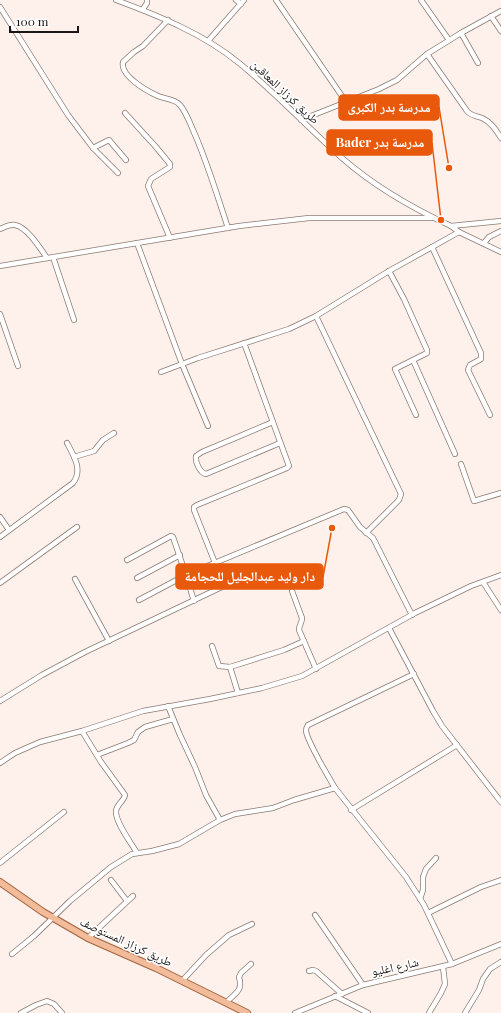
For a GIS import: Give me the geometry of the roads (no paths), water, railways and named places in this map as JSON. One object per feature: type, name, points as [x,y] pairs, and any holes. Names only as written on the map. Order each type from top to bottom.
[{"type":"main road","name":"طريق كرزاز المستوصف","points":[[0,882],[52,918],[88,938],[227,1002],[247,1013]]},
{"type":"street","name":"طريق كرزاز المعاقين","points":[[116,0],[168,20],[208,41],[239,63],[342,158],[394,197],[451,226],[459,232],[501,252]]},
{"type":"street","points":[[236,0],[241,4]]},
{"type":"street","points":[[208,41],[244,0]]},
{"type":"street","points":[[276,0],[346,102]]},
{"type":"street","points":[[421,0],[449,40]]},
{"type":"street","points":[[143,10],[148,1]]},
{"type":"street","points":[[0,7],[68,114],[93,148],[118,173]]},
{"type":"street","points":[[301,120],[379,89],[397,80],[427,54],[460,33],[501,11]]},
{"type":"street","points":[[491,16],[501,31]]},
{"type":"street","points":[[168,20],[142,46],[123,62],[122,67],[126,74],[140,86],[179,104],[183,109],[201,146],[228,228]]},
{"type":"street","points":[[460,33],[478,63]]},
{"type":"street","points":[[427,54],[469,114],[485,120],[492,125],[501,138]]},
{"type":"street","points":[[125,113],[170,164],[170,167],[165,171],[151,179],[148,186],[170,238]]},
{"type":"street","points":[[93,148],[109,140],[126,160]]},
{"type":"street","points":[[0,266],[228,228],[309,218],[434,218]]},
{"type":"street","points":[[451,226],[501,221]]},
{"type":"street","points":[[0,229],[11,225],[16,225],[22,228],[27,232],[47,258]]},
{"type":"street","points":[[484,243],[490,237],[501,231]]},
{"type":"street","points":[[161,372],[289,329],[316,316],[389,271],[459,232]]},
{"type":"street","points":[[138,243],[182,364],[208,426]]},
{"type":"street","points":[[432,247],[481,353],[481,359],[470,365],[468,370],[490,415]]},
{"type":"street","points":[[53,257],[74,320]]},
{"type":"street","points":[[389,271],[404,299],[427,350],[427,353],[395,368],[416,415]]},
{"type":"street","points":[[0,314],[18,366]]},
{"type":"street","points":[[316,316],[401,494],[399,500],[366,533]]},
{"type":"street","points":[[215,563],[194,507],[287,468],[289,465],[244,343]]},
{"type":"street","points":[[414,360],[455,454]]},
{"type":"street","points":[[273,422],[202,452],[196,456],[195,460],[202,472],[206,474],[280,443]]},
{"type":"street","points":[[74,457],[94,451],[103,440],[114,433]]},
{"type":"street","points":[[0,537],[73,483],[78,476],[74,457],[66,443]]},
{"type":"street","points":[[461,464],[474,501],[501,492]]},
{"type":"street","points":[[139,600],[186,575],[344,510],[348,510],[351,512],[360,527],[373,538],[412,615]]},
{"type":"street","points":[[0,517],[9,530]]},
{"type":"street","points":[[0,583],[77,527]]},
{"type":"street","points":[[127,560],[171,536],[174,538],[194,601]]},
{"type":"street","points":[[137,578],[180,555]]},
{"type":"street","points":[[0,762],[40,742],[143,712],[238,693],[302,676],[412,615],[471,586],[501,575]]},
{"type":"street","points":[[76,579],[109,641]]},
{"type":"street","points":[[483,582],[501,610]]},
{"type":"street","points":[[0,701],[42,675],[226,585]]},
{"type":"street","points":[[292,591],[302,616],[299,630],[316,669]]},
{"type":"street","points":[[390,628],[433,711],[501,802]]},
{"type":"street","points":[[212,646],[219,666],[230,667],[284,650],[304,641]]},
{"type":"street","points":[[230,667],[238,693]]},
{"type":"street","points":[[414,674],[308,726],[306,728],[306,733],[335,788],[351,810],[406,877],[420,899],[428,912],[452,964]]},
{"type":"street","points":[[168,706],[206,795],[220,820]]},
{"type":"street","points":[[97,755],[134,740],[138,732],[145,727],[174,720]]},
{"type":"street","points":[[82,731],[125,795],[125,798],[118,805],[116,811],[117,818],[137,853]]},
{"type":"street","points":[[351,810],[457,745]]},
{"type":"street","points":[[12,954],[111,867],[132,854],[152,851],[179,844],[220,820],[242,812],[273,808],[335,788]]},
{"type":"street","points":[[0,863],[64,812]]},
{"type":"street","points":[[420,899],[423,890],[424,874],[436,858]]},
{"type":"street","points":[[111,880],[127,901]]},
{"type":"street","points":[[428,912],[481,887],[501,880]]},
{"type":"street","points":[[88,938],[133,896]]},
{"type":"street","points":[[315,915],[363,985]]},
{"type":"street","points":[[182,981],[206,955],[229,935],[252,924]]},
{"type":"street","name":"شارع اغليو","points":[[295,1013],[363,985],[443,967],[501,944]]},
{"type":"street","points":[[465,1013],[490,969],[501,962]]},
{"type":"street","points":[[227,1002],[241,988],[239,977],[241,972],[251,964]]},
{"type":"street","points":[[428,1013],[445,984],[443,967]]},
{"type":"street","points":[[309,971],[316,971],[342,994]]},
{"type":"street","points":[[335,996],[368,1013]]},
{"type":"street","points":[[21,1013],[46,1001],[54,1004],[62,1013]]},
{"type":"place","name":"مدرسة بدر الكبرى","points":[[449,168]]},
{"type":"place","name":"Bader مدرسة بدر","points":[[441,220]]},
{"type":"place","name":"دار وليد عبدالجليل للحجامة","points":[[332,528]]}]
